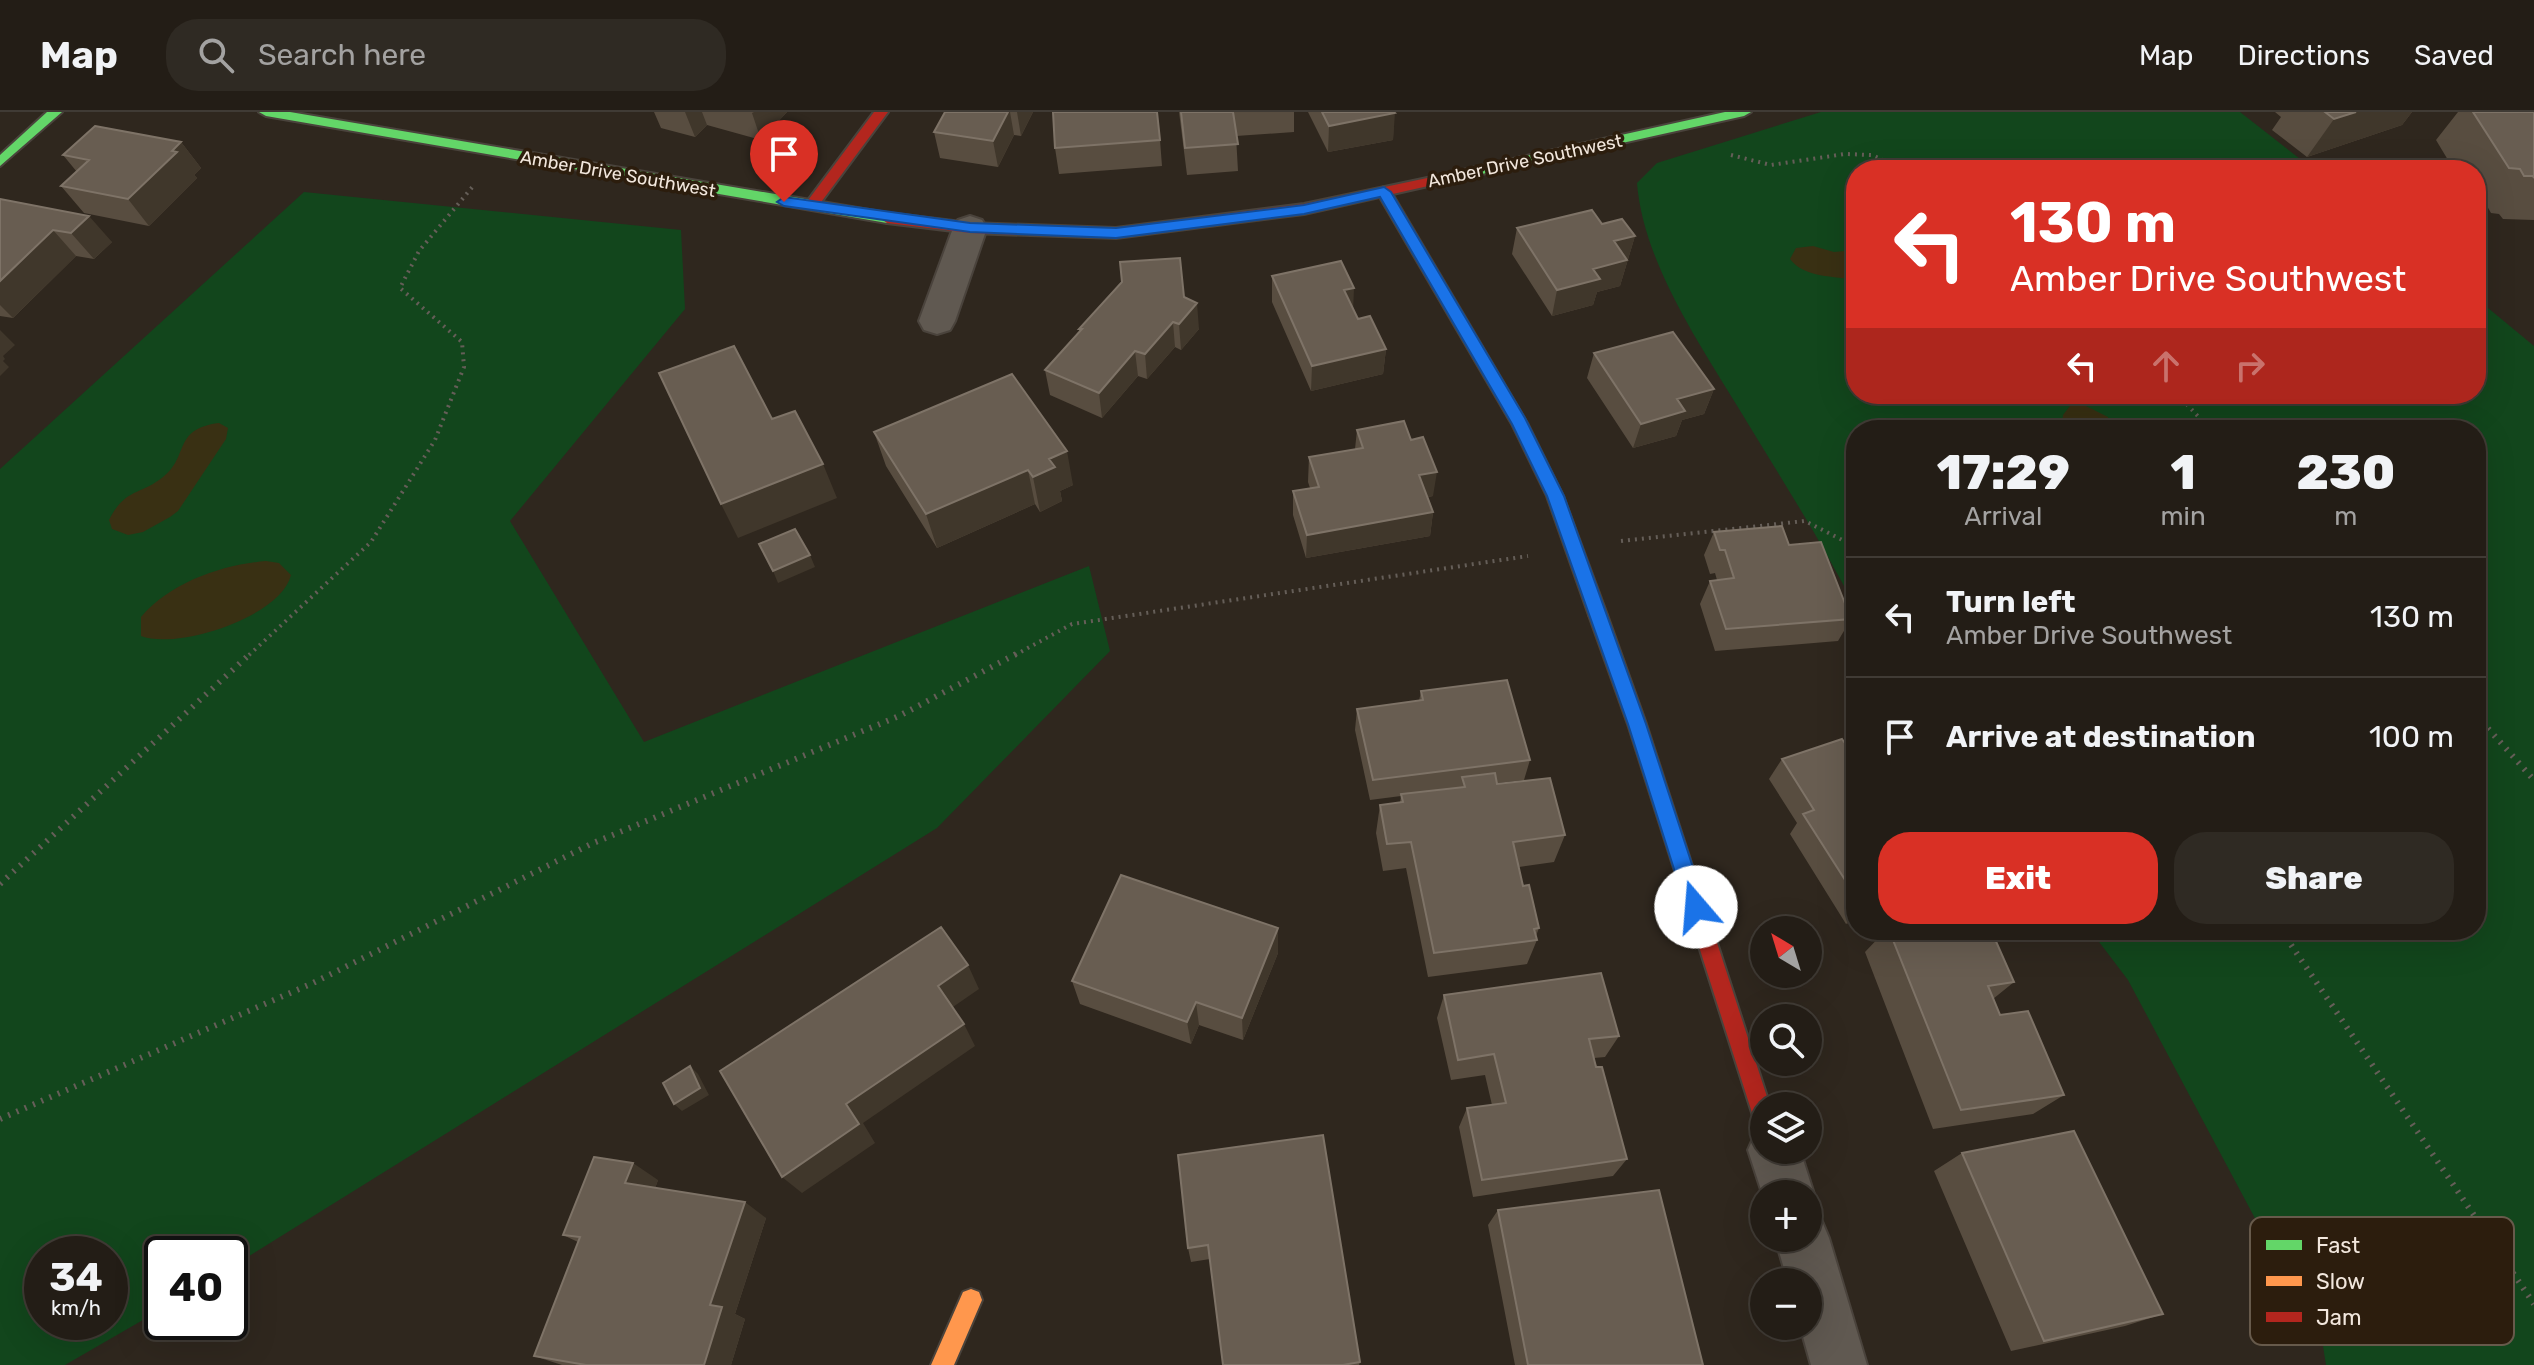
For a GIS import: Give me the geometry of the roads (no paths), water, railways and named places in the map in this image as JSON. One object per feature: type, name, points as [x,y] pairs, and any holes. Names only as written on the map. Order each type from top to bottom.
[{"type":"street","points":[[0,162],[55,112]]},
{"type":"street","name":"Amber Drive Southwest","points":[[266,112],[811,206],[970,228],[1116,233],[1304,209],[1744,112]]},
{"type":"street","points":[[811,206],[881,112]]},
{"type":"street","points":[[1384,192],[1519,423],[1555,496],[1637,724],[1755,1092]]},
{"type":"street","points":[[937,321],[970,228]]},
{"type":"street","points":[[1806,1252],[1839,1365]]},
{"type":"street","points":[[942,1365],[971,1300]]}]
